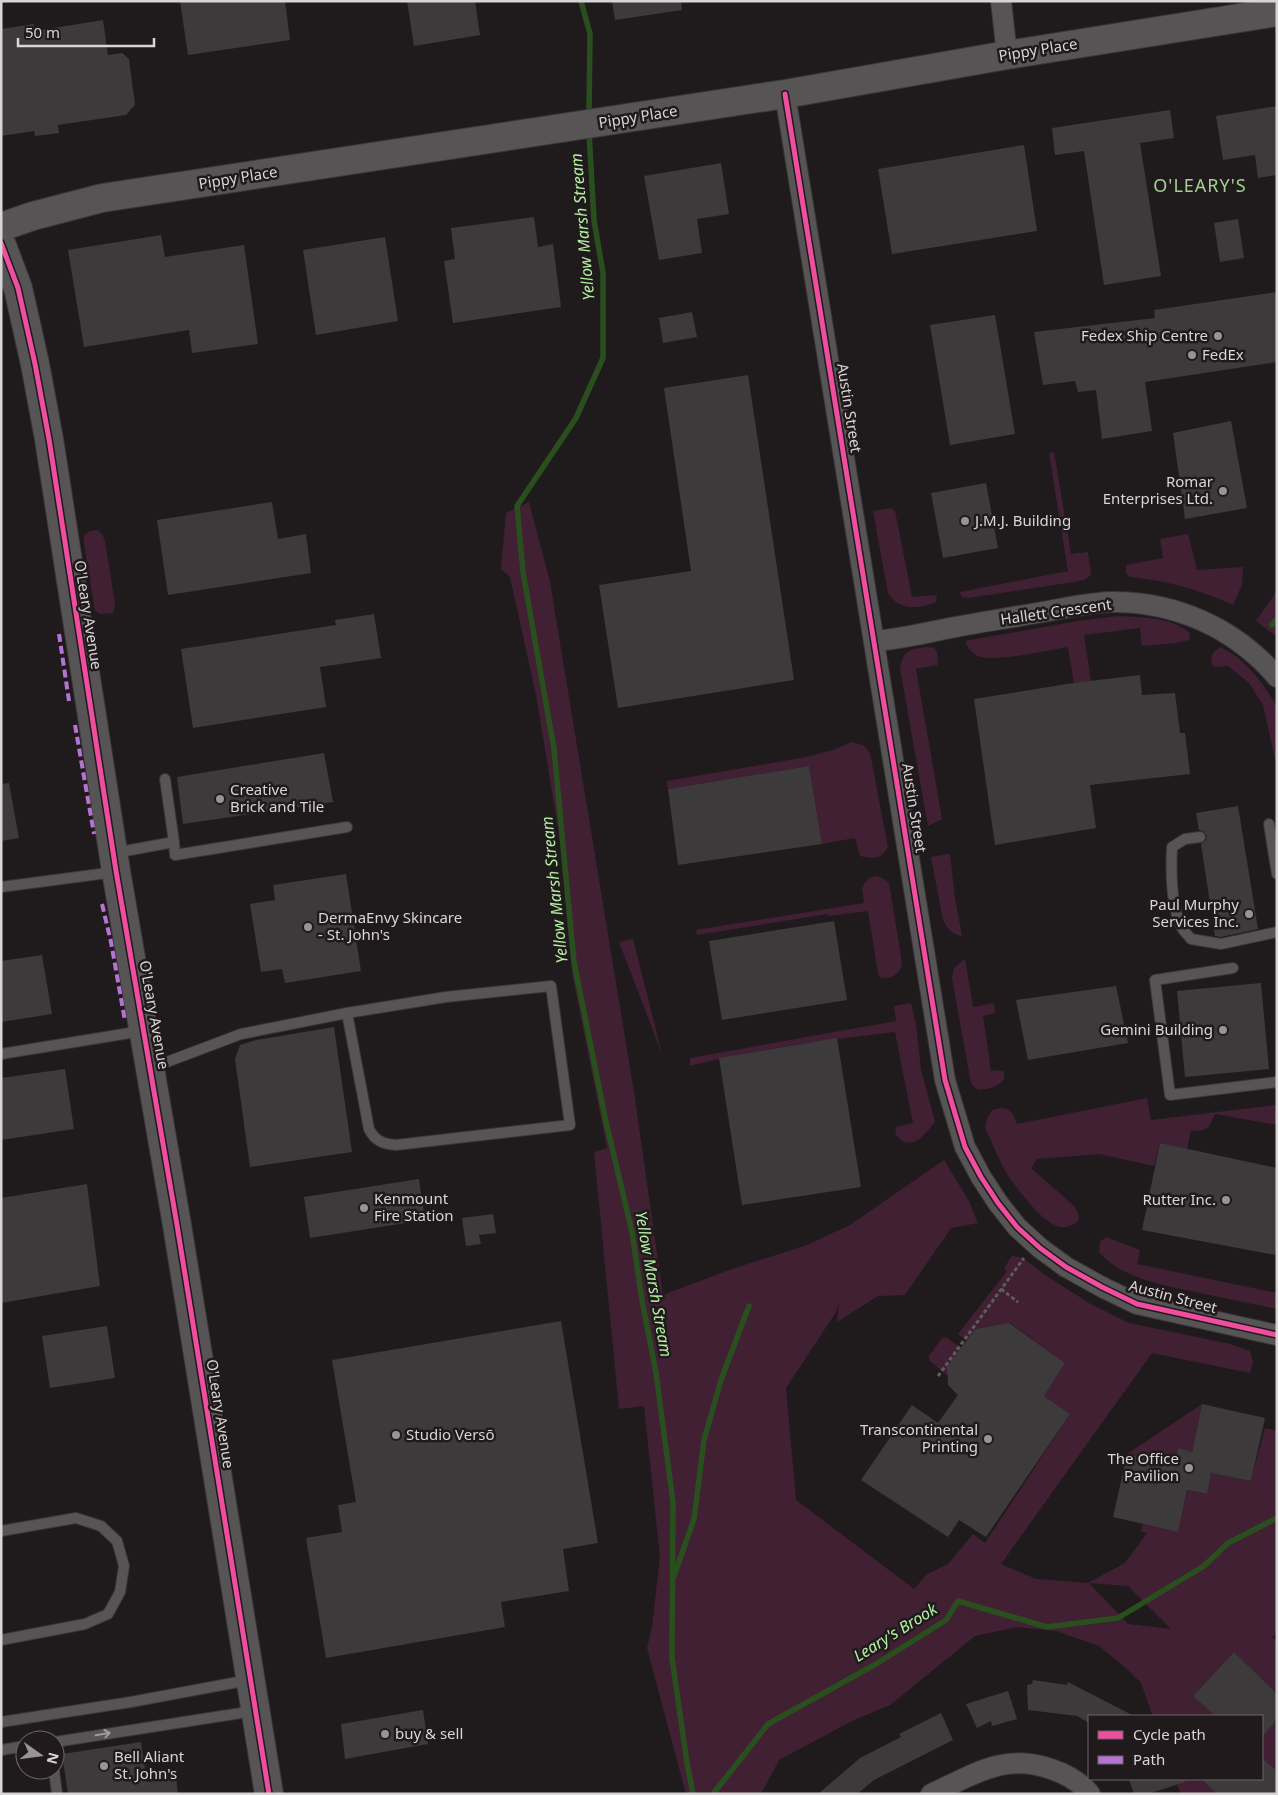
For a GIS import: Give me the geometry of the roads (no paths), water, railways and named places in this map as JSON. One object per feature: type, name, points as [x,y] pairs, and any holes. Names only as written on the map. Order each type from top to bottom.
[{"type":"street","points":[[1001,1],[1007,55]]},
{"type":"street","name":"Pippy Place","points":[[1,227],[33,216],[102,198],[785,94],[1007,55],[1277,12]]},
{"type":"street","name":"Austin Street","points":[[785,94],[945,1080],[965,1147],[994,1196],[1017,1226],[1066,1267],[1137,1304],[1277,1335]]},
{"type":"street","name":"O'Leary Avenue","points":[[1,244],[18,288],[49,439],[115,862],[269,1794]]},
{"type":"street","name":"Hallett Crescent","points":[[875,641],[903,638],[1082,605],[1109,602],[1134,603],[1188,615],[1215,626],[1240,641],[1262,660],[1277,677]]},
{"type":"street","points":[[931,1794],[990,1767],[1016,1762],[1039,1765],[1065,1774],[1090,1794]]},
{"type":"lane","points":[[165,779],[175,855],[347,827]]},
{"type":"lane","points":[[1269,824],[1277,874]]},
{"type":"lane","points":[[1200,837],[1185,839],[1172,847],[1171,875],[1176,909],[1181,926],[1191,939],[1221,944],[1277,932]]},
{"type":"lane","points":[[1,887],[115,862],[174,842]]},
{"type":"lane","points":[[1233,968],[1155,980],[1170,1096],[1277,1082]]},
{"type":"lane","points":[[150,1068],[241,1034],[347,1012],[446,997],[551,986],[570,1125],[404,1144],[385,1144],[378,1141],[369,1130],[347,1012]]},
{"type":"lane","points":[[1,1054],[143,1031]]},
{"type":"lane","points":[[1,1532],[76,1518],[101,1526],[117,1541],[124,1566],[120,1592],[108,1614],[85,1624],[1,1640]]},
{"type":"lane","points":[[1,1722],[131,1702],[251,1680]]},
{"type":"lane","points":[[65,1740],[256,1711]]},
{"type":"lane","points":[[1,1750],[15,1748]]},
{"type":"lane","points":[[55,1780],[57,1794]]},
{"type":"waterway","name":"Yellow Marsh Stream","points":[[581,1],[590,34],[589,115]]},
{"type":"waterway","name":"Yellow Marsh Stream","points":[[589,132],[594,220],[603,273],[603,358],[576,418],[517,506],[523,572],[554,749],[574,962],[606,1122],[632,1232],[642,1300],[656,1373],[673,1502],[672,1658],[693,1794]]},
{"type":"waterway","points":[[1272,625],[1277,619]]},
{"type":"waterway","points":[[674,1576],[694,1519],[704,1440],[721,1380],[749,1306]]},
{"type":"waterway","name":"Leary's Brook","points":[[713,1794],[768,1724],[876,1664],[946,1620],[958,1601],[1047,1627],[1118,1618],[1204,1566],[1228,1543],[1277,1518]]},
{"type":"place","name":"Fedex Ship Centre","points":[[1218,336]]},
{"type":"place","name":"FedEx","points":[[1192,355]]},
{"type":"place","name":"Romar Enterprises Ltd.","points":[[1223,491]]},
{"type":"place","name":"J.M.J. Building","points":[[965,521]]},
{"type":"place","name":"Creative Brick and Tile","points":[[220,799]]},
{"type":"place","name":"Paul Murphy Services Inc.","points":[[1249,914]]},
{"type":"place","name":"DermaEnvy Skincare - St. John's","points":[[308,927]]},
{"type":"place","name":"Gemini Building","points":[[1223,1030]]},
{"type":"place","name":"Rutter Inc.","points":[[1226,1200]]},
{"type":"place","name":"Kenmount Fire Station","points":[[364,1208]]},
{"type":"place","name":"Studio Versō","points":[[396,1435]]},
{"type":"place","name":"Transcontinental Printing","points":[[988,1439]]},
{"type":"place","name":"The Office Pavilion","points":[[1189,1468]]},
{"type":"place","name":"buy & sell","points":[[385,1734]]},
{"type":"place","name":"Bell Aliant St. John's","points":[[104,1766]]},
{"type":"district","name":"O'LEARY'S","points":[[1200,186]]}]
